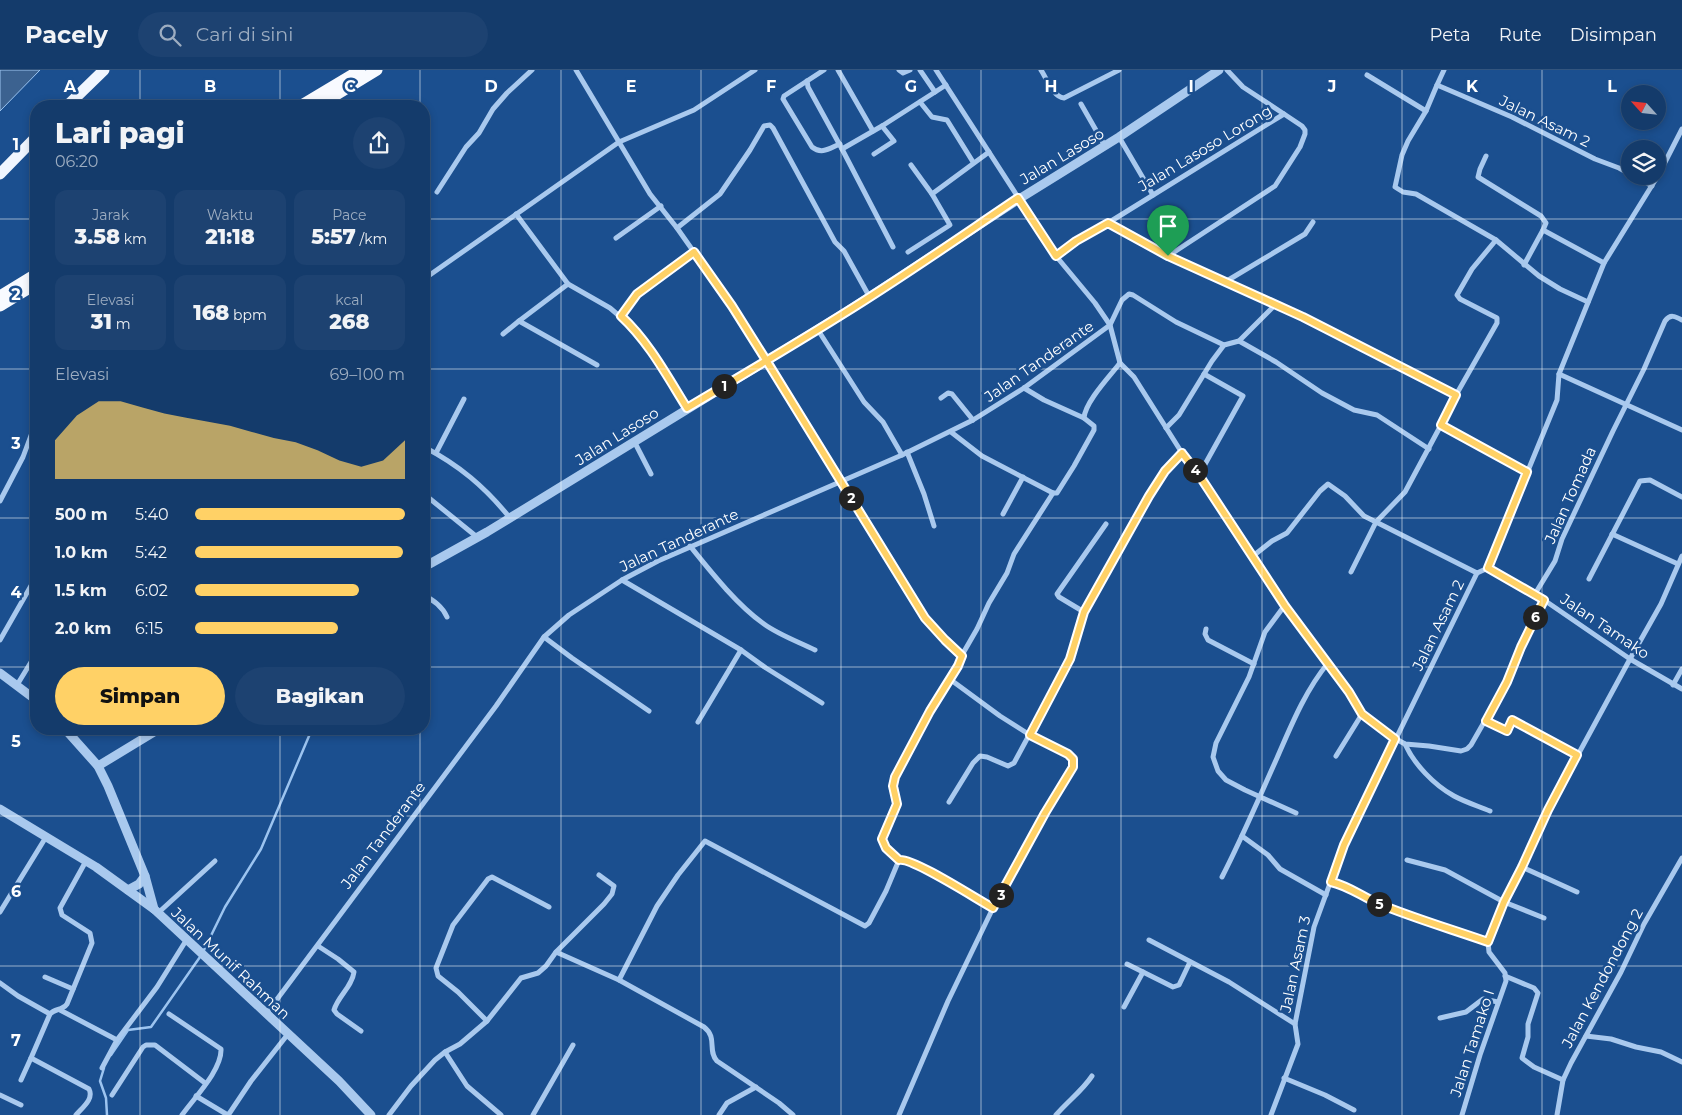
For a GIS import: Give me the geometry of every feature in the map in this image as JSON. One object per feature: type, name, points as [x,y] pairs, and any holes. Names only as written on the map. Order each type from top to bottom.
[{"type":"highway","points":[[310,100],[360,70]]},
{"type":"highway","points":[[328,100],[377,70]]},
{"type":"highway","points":[[0,296],[30,278]]},
{"type":"highway","points":[[0,306],[30,288]]},
{"type":"main road","points":[[73,100],[104,70]]},
{"type":"main road","points":[[0,174],[30,143]]},
{"type":"street","points":[[437,192],[466,147],[479,133],[493,109],[532,70]]},
{"type":"street","points":[[576,70],[650,194],[677,228],[732,306],[925,618],[962,656]]},
{"type":"street","points":[[430,275],[619,142],[694,110],[755,70]]},
{"type":"street","points":[[824,70],[784,96],[784,101],[812,147],[816,150],[825,151],[841,146],[874,131],[946,85]]},
{"type":"street","points":[[838,70],[874,131]]},
{"type":"street","points":[[899,70],[903,73],[910,70]]},
{"type":"street","points":[[920,70],[935,92]]},
{"type":"street","points":[[936,70],[1056,256],[1095,303],[1110,325],[1120,363],[1134,378],[1285,606],[1328,663],[1362,714],[1395,739],[1405,744],[1461,751],[1467,749],[1486,721],[1507,682],[1521,647],[1544,600]]},
{"type":"street","points":[[1041,70],[1060,98],[1064,98],[1119,70]]},
{"type":"street","name":"Jalan Lasoso","points":[[430,564],[478,538],[687,408],[818,330],[1018,198],[1105,146],[1219,70]]},
{"type":"street","name":"Jalan Lasoso Lorong","points":[[1056,256],[1076,241],[1284,114],[1243,87],[1227,70]]},
{"type":"street","points":[[1444,70],[1426,111],[1402,155],[1395,187],[1403,192],[1416,194],[1496,240],[1524,265],[1560,289],[1588,302]]},
{"type":"street","points":[[1367,75],[1426,111]]},
{"type":"street","points":[[807,81],[808,87],[893,247]]},
{"type":"street","name":"Jalan Asam 2","points":[[1437,85],[1512,117],[1595,159],[1621,169]]},
{"type":"street","points":[[920,102],[932,117],[947,120],[973,162]]},
{"type":"street","points":[[1081,104],[1105,146]]},
{"type":"street","points":[[1168,256],[1275,186],[1300,147],[1305,134],[1302,126],[1284,114]]},
{"type":"street","points":[[677,228],[720,194],[764,126],[768,124],[773,128],[827,228],[835,242],[844,251],[869,296]]},
{"type":"street","points":[[874,154],[894,141],[882,126]]},
{"type":"street","points":[[1488,568],[1557,400],[1559,374],[1604,264],[1652,186],[1682,129]]},
{"type":"street","points":[[1119,137],[1152,194]]},
{"type":"street","points":[[932,194],[989,152]]},
{"type":"street","points":[[1486,156],[1478,177],[1541,216],[1546,223],[1524,265]]},
{"type":"street","points":[[908,252],[950,224],[932,194],[911,165]]},
{"type":"street","points":[[616,238],[660,206]]},
{"type":"street","points":[[516,214],[568,284],[591,296],[621,316],[641,337],[687,408]]},
{"type":"street","points":[[1225,282],[1305,234],[1313,222]]},
{"type":"street","points":[[1108,223],[1168,256],[1358,344],[1456,395]]},
{"type":"street","points":[[1543,230],[1604,264]]},
{"type":"street","points":[[1351,572],[1376,522],[1406,492],[1497,321],[1496,318],[1456,295],[1472,269],[1496,240]]},
{"type":"street","points":[[621,316],[637,294],[694,252]]},
{"type":"street","points":[[503,334],[568,284]]},
{"type":"street","points":[[1110,325],[1122,300],[1129,294],[1134,295],[1176,322],[1224,345]]},
{"type":"street","points":[[1166,428],[1179,415],[1224,345],[1238,341],[1274,305]]},
{"type":"street","name":"Jalan Tomada","points":[[1534,594],[1553,566],[1562,539],[1627,405],[1665,321],[1668,316],[1682,320]]},
{"type":"street","points":[[519,321],[597,365]]},
{"type":"street","name":"Jalan Tanderante","points":[[266,1014],[496,706],[544,637],[569,615],[622,580],[690,546],[841,482],[951,432],[1024,388],[1110,325]]},
{"type":"street","points":[[818,330],[864,402],[883,422],[905,454],[924,494],[934,526]]},
{"type":"street","points":[[1238,341],[1354,410],[1377,415],[1429,448]]},
{"type":"street","points":[[1084,418],[1089,404],[1120,363]]},
{"type":"street","points":[[1199,475],[1243,396],[1204,374]]},
{"type":"street","points":[[1559,374],[1682,430]]},
{"type":"street","points":[[951,432],[982,456],[1053,493],[1059,492],[1094,430],[1094,426],[1084,418],[1044,400],[1024,388]]},
{"type":"street","points":[[942,398],[948,393],[952,394],[972,420]]},
{"type":"street","points":[[436,453],[464,399]]},
{"type":"street","points":[[1441,425],[1527,472]]},
{"type":"street","points":[[0,501],[23,457],[30,438]]},
{"type":"street","points":[[634,441],[651,474]]},
{"type":"street","points":[[430,450],[456,465],[482,485],[510,518]]},
{"type":"street","points":[[949,802],[975,760],[983,756],[1008,766],[1014,763],[1070,659],[1084,612],[1149,496],[1165,471],[1182,453]]},
{"type":"street","points":[[1003,514],[1023,477]]},
{"type":"street","points":[[1589,579],[1640,481],[1650,480],[1682,497]]},
{"type":"street","points":[[1253,556],[1272,541],[1287,534],[1320,491],[1328,484],[1345,496],[1364,516],[1477,573]]},
{"type":"street","points":[[993,908],[918,866],[903,859],[899,860],[886,848],[882,839],[897,804],[893,782],[930,711],[950,680],[989,603],[1007,573],[1014,554],[1053,493]]},
{"type":"street","points":[[430,499],[478,538]]},
{"type":"street","points":[[1084,612],[1059,597],[1058,594],[1106,524]]},
{"type":"street","points":[[1612,534],[1678,564]]},
{"type":"street","points":[[690,546],[758,620],[815,650]]},
{"type":"street","points":[[1331,882],[1359,892],[1378,903],[1488,942],[1504,902],[1548,810],[1661,604],[1682,556]]},
{"type":"street","name":"Jalan Asam 2","points":[[1395,739],[1477,573],[1488,568]]},
{"type":"street","name":"Jalan Tamako","points":[[1488,568],[1544,600],[1630,659],[1682,689]]},
{"type":"street","points":[[622,580],[741,650],[822,704]]},
{"type":"street","points":[[0,640],[30,588]]},
{"type":"street","points":[[430,599],[444,610],[447,617]]},
{"type":"street","points":[[1285,606],[1265,632],[1254,664],[1216,743],[1213,757],[1221,776],[1231,783],[1296,813]]},
{"type":"street","points":[[1206,629],[1205,634],[1208,640],[1254,664]]},
{"type":"street","points":[[544,637],[649,711]]},
{"type":"street","points":[[698,722],[741,650]]},
{"type":"street","points":[[16,685],[30,663]]},
{"type":"street","points":[[1222,877],[1260,797],[1296,714],[1328,663]]},
{"type":"street","points":[[1674,685],[1682,669]]},
{"type":"street","points":[[0,673],[30,696]]},
{"type":"street","points":[[899,1115],[948,1001],[993,908],[1045,813],[1073,767],[1073,759],[1068,754],[1030,735],[950,680]]},
{"type":"street","points":[[1336,756],[1362,714]]},
{"type":"street","points":[[1486,721],[1507,731],[1512,720],[1577,755]]},
{"type":"street","name":"Jalan Munif Rahman","points":[[73,735],[98,766],[125,825],[145,876],[156,911],[339,1081],[371,1115]]},
{"type":"street","points":[[98,766],[149,735]]},
{"type":"street","name":"Jalan Asam 3","points":[[1271,1115],[1298,1044],[1295,1024],[1314,927],[1344,845],[1395,739]]},
{"type":"street","points":[[1405,744],[1415,761],[1443,789],[1454,796],[1490,811]]},
{"type":"street","points":[[0,809],[86,861],[156,911],[215,861]]},
{"type":"street","points":[[1242,836],[1268,855],[1280,869],[1326,895]]},
{"type":"street","points":[[0,910],[46,837]]},
{"type":"street","points":[[619,980],[657,906],[678,875],[706,841],[865,926],[869,923],[886,891],[899,860]]},
{"type":"street","name":"Jalan Kendondong 2","points":[[1557,1115],[1563,1080],[1644,924],[1682,858]]},
{"type":"street","points":[[1407,860],[1445,870],[1504,902],[1544,918]]},
{"type":"street","points":[[60,1010],[67,1004],[92,940],[90,933],[62,915],[60,908],[86,861]]},
{"type":"street","points":[[1522,867],[1577,892]]},
{"type":"street","points":[[389,1115],[418,1078],[444,1052],[460,1044],[487,1021],[521,978],[538,973],[546,966],[556,952],[612,894],[614,886],[599,875]]},
{"type":"street","points":[[128,890],[139,884],[145,876]]},
{"type":"street","points":[[487,1021],[436,972],[445,942],[453,925],[488,879],[492,877],[548,907]]},
{"type":"street","points":[[102,1068],[117,1040],[157,987],[187,939]]},
{"type":"street","points":[[1149,940],[1229,982],[1295,1024]]},
{"type":"street","name":"Jalan Tamako I","points":[[1462,1115],[1506,981],[1502,968],[1489,952],[1488,942]]},
{"type":"street","points":[[318,946],[354,972],[350,984],[334,1010],[361,1032]]},
{"type":"street","points":[[556,952],[619,980],[710,1031],[713,1057],[793,1115]]},
{"type":"street","points":[[1127,964],[1177,987],[1190,962]]},
{"type":"street","points":[[1124,1007],[1143,972]]},
{"type":"street","points":[[1506,976],[1534,988],[1538,993],[1528,1024],[1528,1037],[1522,1058],[1534,1067],[1563,1080]]},
{"type":"street","points":[[45,977],[73,989]]},
{"type":"street","points":[[0,983],[18,996],[50,1014]]},
{"type":"street","points":[[1440,1018],[1466,1012],[1483,999],[1498,1002]]},
{"type":"street","points":[[21,1080],[50,1014],[54,1010],[60,1010],[117,1040]]},
{"type":"street","points":[[170,1014],[221,1049],[221,1057],[215,1072],[182,1115]]},
{"type":"street","points":[[196,1096],[229,1114],[251,1081],[288,1034]]},
{"type":"street","points":[[1586,1036],[1610,1039],[1661,1052],[1682,1062]]},
{"type":"street","points":[[112,1095],[146,1045],[155,1045],[205,1083]]},
{"type":"street","points":[[533,1115],[573,1045]]},
{"type":"street","points":[[444,1052],[467,1086],[502,1115]]},
{"type":"street","points":[[31,1058],[89,1089],[90,1099],[76,1115]]},
{"type":"street","points":[[1056,1115],[1084,1087],[1092,1076]]},
{"type":"street","points":[[1284,1078],[1325,1095],[1354,1110]]},
{"type":"street","points":[[719,1115],[727,1103],[756,1087]]},
{"type":"street","points":[[0,1095],[21,1105]]},
{"type":"water","points":[[0,70],[40,70],[0,111]]},
{"type":"waterway","points":[[203,952],[225,907],[261,849],[309,735]]},
{"type":"waterway","points":[[111,1055],[128,1030],[151,1027],[200,957]]},
{"type":"waterway","points":[[104,1068],[100,1081],[106,1098],[107,1115]]},
{"type":"route","points":[[1168,256],[1108,223],[1076,241],[1056,256],[1018,198],[846,312],[807,336],[766,360],[687,408],[645,342],[637,331],[621,316],[637,294],[694,252],[732,306],[766,360],[925,618],[962,656],[950,680],[915,737],[893,782],[897,804],[882,835],[882,839],[886,848],[899,860],[903,859],[918,866],[993,908],[1045,813],[1073,767],[1073,759],[1068,754],[1030,735],[1070,659],[1084,612],[1149,496],[1165,471],[1182,453],[1199,475],[1285,606],[1349,692],[1362,714],[1395,739],[1344,845],[1331,882],[1359,892],[1378,903],[1488,942],[1500,910],[1548,810],[1577,755],[1512,720],[1507,731],[1486,721],[1514,668],[1521,647],[1544,600],[1488,568],[1527,472],[1441,425],[1456,395],[1303,317],[1168,256]]}]
